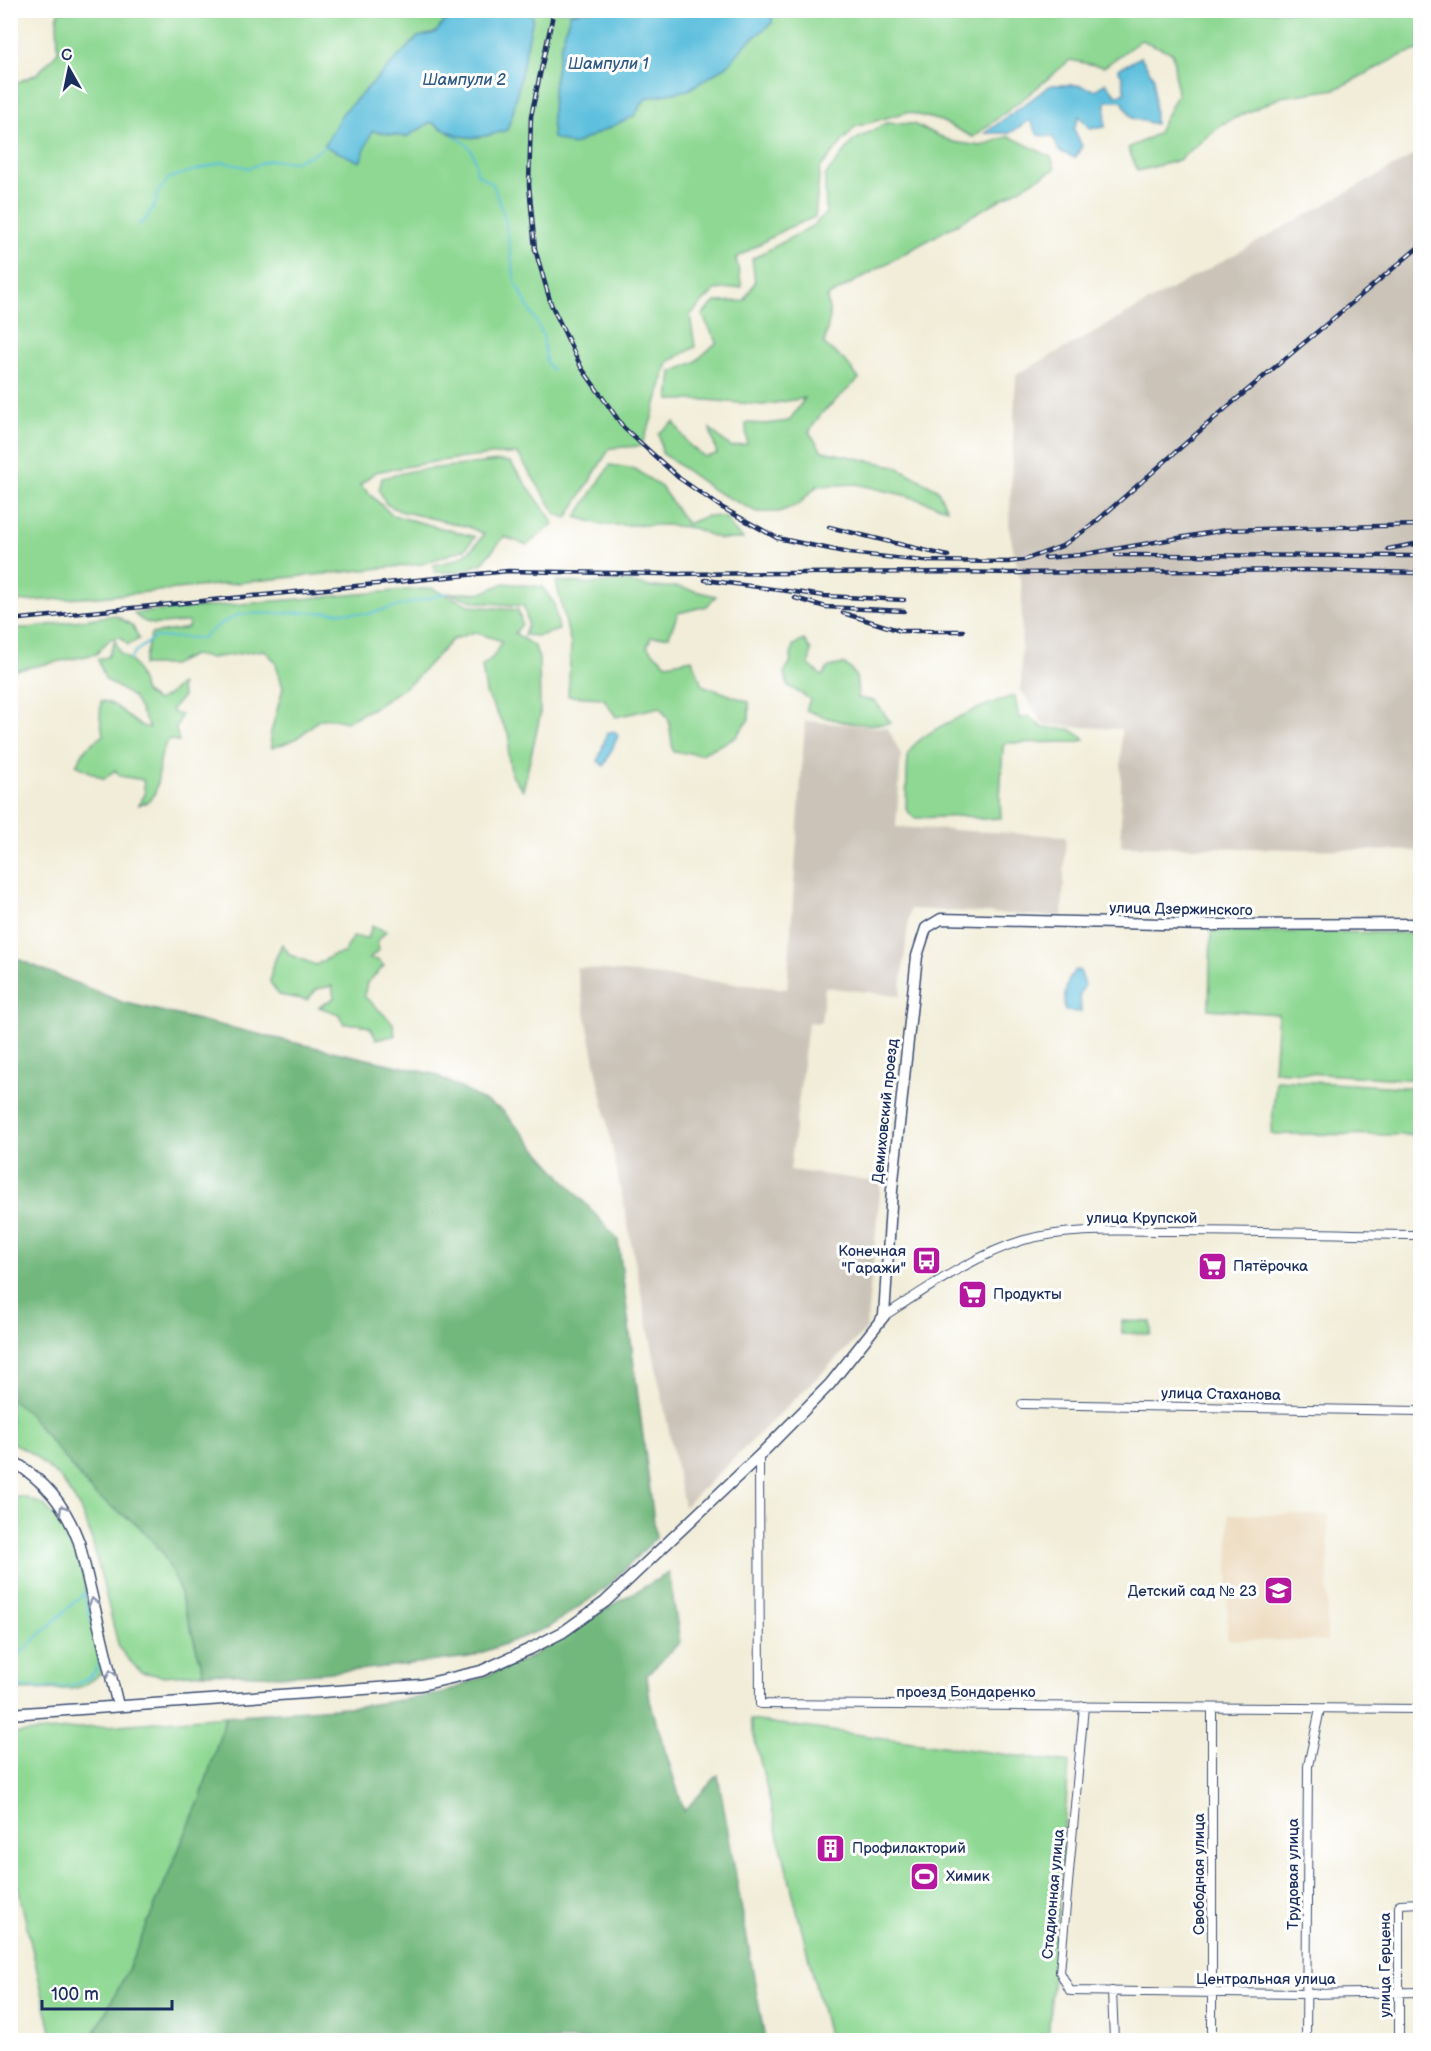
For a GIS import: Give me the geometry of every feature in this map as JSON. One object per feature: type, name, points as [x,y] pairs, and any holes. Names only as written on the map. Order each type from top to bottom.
[{"type":"main road","name":"улица Дзержинского","points":[[941,919],[1205,925],[1420,924]]},
{"type":"main road","name":"Демиховский проезд","points":[[884,1316],[891,1190],[916,956],[926,928],[941,919]]},
{"type":"main road","points":[[10,1714],[421,1685],[481,1671],[530,1649],[563,1632],[605,1602],[759,1456],[830,1384],[884,1316]]},
{"type":"main road","points":[[10,1459],[39,1479],[52,1492],[72,1525],[79,1542],[118,1706]]},
{"type":"street","name":"улица Крупской","points":[[884,1316],[947,1276],[994,1252],[1027,1239],[1084,1231],[1420,1235]]},
{"type":"street","name":"улица Стаханова","points":[[1022,1404],[1420,1411]]},
{"type":"street","name":"проезд Бондаренко","points":[[759,1456],[760,1704],[1420,1709]]},
{"type":"street","name":"Стадионная улица","points":[[1084,1706],[1060,1972],[1070,1991],[1112,1991]]},
{"type":"street","name":"Свободная улица","points":[[1212,1708],[1212,2040]]},
{"type":"street","name":"Трудовая улица","points":[[1306,2040],[1308,1766],[1320,1708]]},
{"type":"street","name":"улица Герцена","points":[[1399,2040],[1399,1907],[1404,1902],[1417,1903]]},
{"type":"street","name":"Центральная улица","points":[[1112,1991],[1306,1994],[1420,1992]]},
{"type":"street","points":[[1112,1991],[1114,2040]]},
{"type":"shaded area","points":[[1420,152],[1420,851],[1121,846],[1121,729],[1044,725],[1021,690],[1022,588],[1009,529],[1016,375]]},
{"type":"shaded area","points":[[805,721],[888,728],[901,755],[896,827],[1066,836],[1062,917],[910,909],[900,996],[825,987],[821,1023],[808,1022],[790,1170],[881,1182],[866,1330],[684,1507],[576,967],[787,989]]},
{"type":"shaded area","name":"Детский сад № 23","points":[[1229,1514],[1329,1515],[1327,1641],[1227,1640]]},
{"type":"green space","points":[[60,11],[452,11],[435,33],[418,37],[342,114],[325,146],[372,131],[406,137],[431,122],[453,135],[507,129],[513,112],[533,17],[528,11],[588,11],[570,14],[565,30],[553,91],[553,138],[634,116],[646,98],[688,90],[727,66],[747,43],[772,23],[772,11],[1420,11],[1420,49],[1400,56],[1336,89],[1281,97],[1222,124],[1179,160],[1138,171],[1128,148],[1157,134],[1177,95],[1173,53],[1141,40],[1104,67],[1070,60],[973,137],[941,121],[907,112],[855,127],[820,168],[815,217],[785,229],[736,258],[742,287],[715,290],[690,315],[695,347],[668,362],[651,421],[641,446],[610,448],[567,518],[556,514],[518,454],[439,461],[375,472],[360,485],[392,515],[475,537],[465,549],[422,564],[98,597],[11,602],[11,88],[13,84],[37,74],[58,52],[57,17]]},
{"type":"green space","points":[[886,123],[913,124],[953,142],[981,146],[1009,136],[1051,157],[1055,169],[827,297],[830,317],[824,344],[846,362],[859,379],[820,415],[809,432],[822,451],[895,466],[937,489],[947,509],[908,496],[856,484],[817,486],[799,504],[779,512],[757,512],[715,491],[662,453],[659,433],[674,422],[689,445],[705,457],[717,454],[710,429],[731,447],[747,444],[746,423],[766,424],[789,421],[805,398],[763,405],[707,400],[669,400],[672,372],[695,362],[717,342],[702,315],[715,302],[744,301],[755,282],[752,259],[814,225],[826,213],[825,176],[853,141]]},
{"type":"green space","points":[[499,461],[510,462],[553,524],[527,545],[504,537],[482,563],[459,572],[435,572],[434,565],[463,556],[484,534],[469,527],[400,511],[386,504],[379,490],[382,478],[411,471]]},
{"type":"green space","points":[[610,465],[635,469],[661,487],[687,524],[707,516],[725,517],[743,539],[720,539],[693,528],[666,525],[603,525],[576,517]]},
{"type":"green space","points":[[556,581],[590,584],[624,581],[651,587],[678,587],[716,596],[707,606],[678,613],[669,636],[651,637],[647,647],[667,664],[692,659],[702,685],[749,702],[749,719],[735,738],[701,754],[673,752],[669,720],[660,707],[616,717],[603,698],[568,696],[571,645]]},
{"type":"green space","points":[[504,583],[542,587],[554,603],[559,630],[539,636],[524,635],[528,624],[524,606],[477,602],[448,593],[482,593]]},
{"type":"green space","points":[[431,588],[472,606],[518,610],[522,624],[515,633],[535,647],[539,659],[540,716],[523,790],[512,776],[508,755],[510,737],[486,693],[482,666],[493,657],[502,641],[474,632],[452,640],[413,681],[377,706],[346,722],[327,718],[316,721],[295,739],[272,748],[270,736],[283,688],[275,661],[264,650],[211,658],[193,655],[172,665],[143,665],[151,634],[188,628],[189,622],[153,624],[140,619],[134,613]]},
{"type":"green space","points":[[115,615],[133,626],[139,639],[128,645],[121,637],[110,639],[96,654],[11,671],[11,628],[29,628]]},
{"type":"green space","points":[[115,640],[120,653],[136,668],[146,694],[157,701],[167,696],[180,684],[183,696],[172,709],[173,713],[181,715],[176,729],[179,742],[170,739],[166,744],[154,795],[149,801],[138,805],[145,795],[143,780],[120,776],[115,770],[104,779],[76,765],[86,748],[103,735],[100,717],[101,701],[114,705],[137,723],[150,728],[133,697],[105,679],[98,659],[108,657]]},
{"type":"green space","points":[[804,640],[811,650],[809,665],[822,676],[829,667],[843,664],[848,667],[855,674],[858,698],[875,701],[891,723],[848,722],[827,718],[806,710],[810,699],[788,686],[784,673],[790,663],[793,645]]},
{"type":"green space","points":[[1015,696],[1019,719],[1028,716],[1043,728],[1070,729],[1085,739],[1078,742],[1005,743],[1000,798],[1001,818],[981,819],[967,816],[914,818],[906,809],[908,758],[915,745],[957,718]]},
{"type":"green space","points":[[372,926],[386,931],[377,942],[379,950],[369,959],[378,960],[384,966],[367,983],[364,996],[393,1023],[395,1036],[376,1039],[371,1028],[359,1024],[344,1024],[339,1014],[319,1007],[334,998],[332,986],[317,989],[307,1000],[279,995],[270,982],[272,967],[282,944],[290,955],[316,965],[333,955],[344,953],[353,937],[368,938]]},
{"type":"green space","points":[[1211,931],[1420,933],[1420,1080],[1274,1071],[1278,1014],[1209,1009]]},
{"type":"green space","points":[[10,956],[122,1002],[434,1074],[502,1110],[618,1240],[656,1538],[602,1591],[549,1627],[470,1657],[281,1676],[204,1673],[176,1580],[162,1552],[138,1525],[95,1495],[27,1412],[11,1399]]},
{"type":"green space","points":[[1276,1080],[1420,1088],[1420,1135],[1271,1134]]},
{"type":"green space","points":[[1122,1321],[1151,1322],[1151,1334],[1122,1333]]},
{"type":"green space","points":[[10,1399],[27,1412],[95,1495],[138,1525],[162,1552],[176,1580],[204,1673],[162,1676],[141,1672],[119,1648],[91,1536],[79,1506],[61,1479],[31,1453],[11,1442]]},
{"type":"green space","points":[[10,1497],[23,1497],[44,1505],[60,1522],[72,1544],[81,1568],[102,1655],[101,1673],[83,1686],[72,1689],[11,1690]]},
{"type":"green space","points":[[669,1573],[680,1642],[647,1675],[650,1701],[684,1811],[718,1775],[765,2040],[91,2040],[127,1972],[201,1797],[226,1716],[360,1706],[441,1694],[529,1658],[600,1612]]},
{"type":"green space","points":[[226,1716],[201,1797],[127,1972],[91,2040],[53,2040],[11,1857],[10,1734]]},
{"type":"green space","name":"Химик","points":[[750,1720],[1069,1763],[1048,2040],[829,2040]]},
{"type":"water","name":"Шампули 1","points":[[588,10],[772,11],[772,23],[747,43],[727,66],[688,90],[646,98],[634,116],[573,145],[553,138],[553,91],[561,45],[570,14]]},
{"type":"water","name":"Шампули 2","points":[[452,11],[528,11],[533,17],[513,112],[507,130],[485,136],[468,137],[452,133],[431,122],[406,137],[372,131],[360,162],[324,146],[342,114],[418,37],[435,33]]},
{"type":"water","points":[[1141,57],[1154,78],[1155,124],[1132,118],[1122,101],[1106,101],[1105,127],[1090,129],[1079,116],[1074,129],[1082,146],[1075,158],[1059,151],[1053,137],[1038,135],[1030,120],[1010,133],[985,133],[1051,85],[1077,85],[1095,90],[1106,83],[1117,96],[1125,92],[1118,69]]},
{"type":"water","points":[[614,731],[618,736],[604,766],[598,761],[607,733]]},
{"type":"water","points":[[1076,970],[1080,971],[1085,985],[1080,993],[1081,1012],[1065,1011],[1066,989]]},
{"type":"waterway","points":[[453,135],[464,142],[471,151],[477,174],[493,184],[505,219],[515,282],[543,335],[546,362],[553,371]]},
{"type":"waterway","points":[[138,225],[145,220],[156,202],[157,194],[169,178],[223,162],[249,168],[270,160],[293,162],[316,153],[324,146]]},
{"type":"waterway","points":[[130,660],[135,652],[155,637],[202,638],[220,624],[240,614],[339,612],[368,614],[448,593]]},
{"type":"waterway","points":[[10,1663],[84,1593],[100,1652],[98,1666],[91,1676],[67,1686],[10,1687]]},
{"type":"railway","points":[[554,10],[531,116],[529,185],[535,249],[551,304],[581,367],[624,428],[679,478],[721,507],[777,538],[849,553],[923,561],[1008,562],[1024,560],[1062,546],[1091,526],[1226,408],[1420,246]]},
{"type":"railway","points":[[1045,558],[1080,555],[1225,530],[1420,525]]},
{"type":"railway","points":[[829,527],[948,556]]},
{"type":"railway","points":[[1388,549],[1420,543]]},
{"type":"railway","points":[[1116,555],[1420,556]]},
{"type":"railway","points":[[10,620],[508,571],[663,574],[1307,570],[1420,573]]},
{"type":"railway","points":[[705,580],[825,596],[904,600]]},
{"type":"railway","points":[[795,598],[826,607],[904,611]]},
{"type":"railway","points":[[843,613],[901,631],[963,631]]},
{"type":"place","name":"Конечная \"Гаражи\"","points":[[927,1260]]},
{"type":"place","name":"Пятёрочка","points":[[1212,1266]]},
{"type":"place","name":"Продукты","points":[[972,1294]]},
{"type":"place","name":"Детский сад № 23","points":[[1278,1591]]},
{"type":"place","name":"Профилакторий","points":[[831,1848]]},
{"type":"place","name":"Химик","points":[[925,1876]]}]
